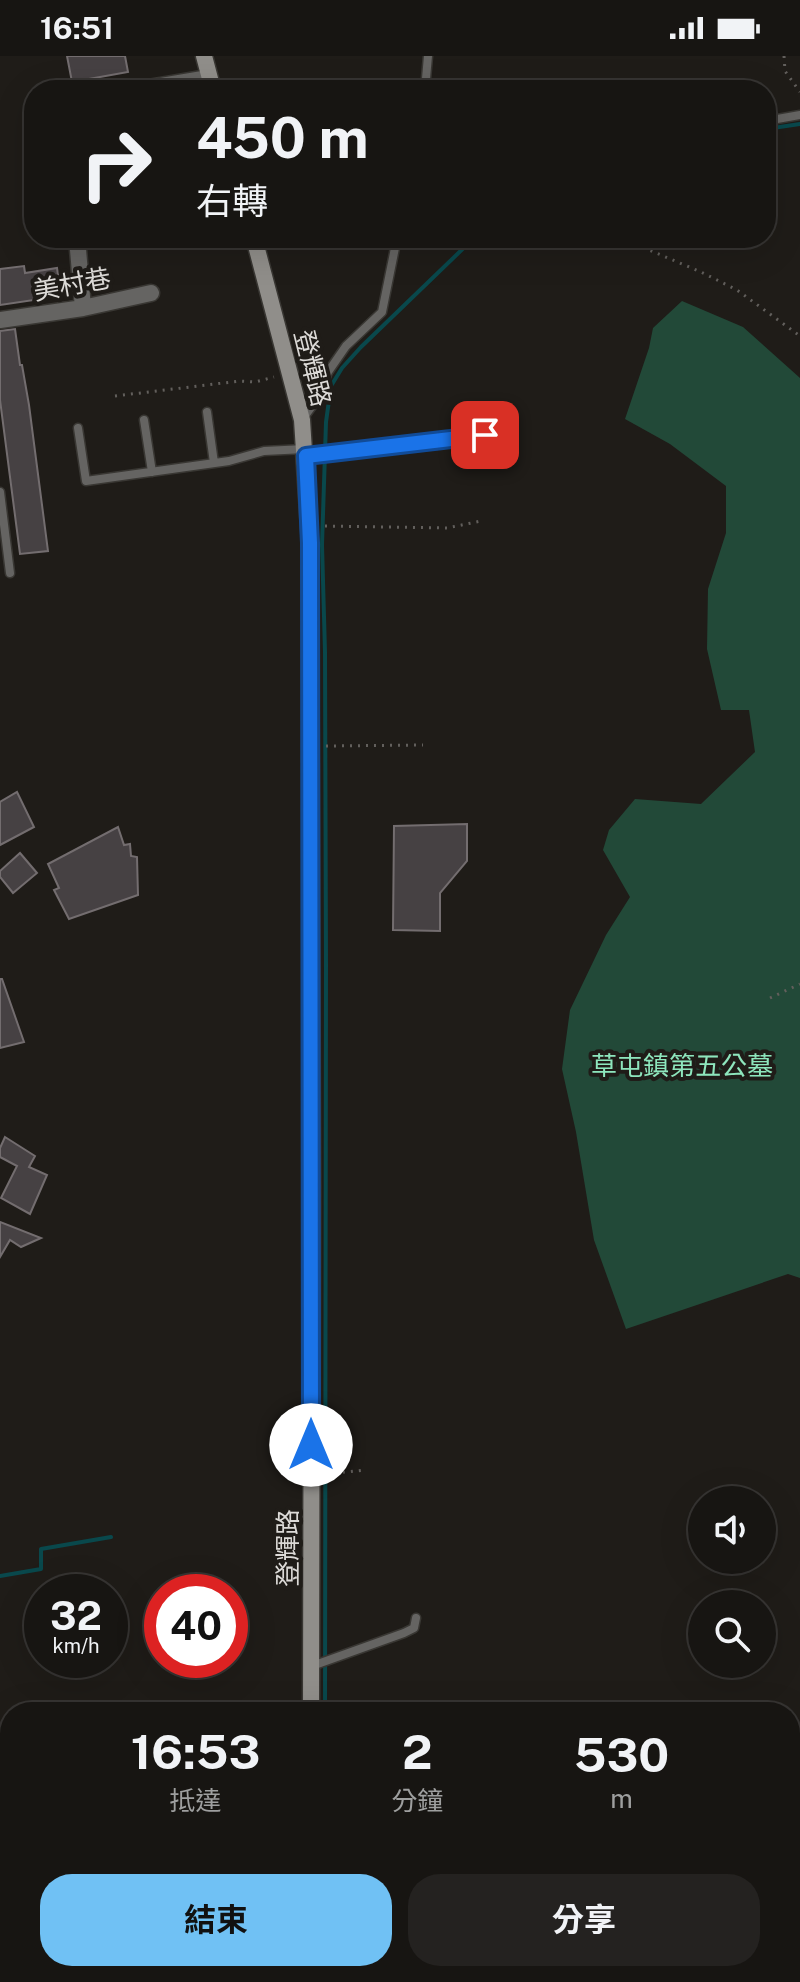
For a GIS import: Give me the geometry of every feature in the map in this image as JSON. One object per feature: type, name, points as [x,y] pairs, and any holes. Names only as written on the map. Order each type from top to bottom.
[{"type":"street","points":[[204,56],[210,80]]},
{"type":"street","points":[[78,248],[83,308]]},
{"type":"street","name":"登輝路","points":[[257,248],[302,420],[309,526],[311,1702]]},
{"type":"street","name":"美村巷","points":[[0,320],[83,308],[151,293]]},
{"type":"lane","points":[[426,80],[428,56]]},
{"type":"lane","points":[[776,119],[800,115]]},
{"type":"lane","points":[[302,420],[318,398],[328,372],[346,346],[382,312],[395,248]]},
{"type":"lane","points":[[207,412],[214,463]]},
{"type":"lane","points":[[144,420],[152,472]]},
{"type":"lane","points":[[78,428],[86,481],[214,463],[264,451],[306,452],[485,435]]},
{"type":"lane","points":[[0,492],[10,573]]},
{"type":"lane","points":[[311,1666],[404,1633],[414,1628],[416,1618]]},
{"type":"path","points":[[784,56],[785,71],[800,92]]},
{"type":"path","points":[[645,248],[737,290],[800,336]]},
{"type":"path","points":[[115,396],[240,381],[255,382],[290,373]]},
{"type":"path","points":[[309,526],[447,528],[481,521]]},
{"type":"path","points":[[311,746],[423,745]]},
{"type":"path","points":[[770,998],[800,984]]},
{"type":"path","points":[[311,1474],[365,1470]]},
{"type":"green space","name":"草屯鎮第五公墓","points":[[682,301],[743,327],[800,378],[800,1278],[788,1274],[626,1329],[594,1240],[562,1069],[570,1010],[606,935],[630,897],[603,850],[609,830],[635,799],[701,804],[755,752],[749,710],[721,710],[707,649],[708,589],[726,533],[726,486],[670,444],[625,419],[653,328]]},
{"type":"building","points":[[67,56],[125,56],[128,72],[72,80]]},
{"type":"building","points":[[24,266],[25,273],[57,268],[61,296],[0,305],[0,269]]},
{"type":"building","points":[[15,329],[29,405],[48,551],[20,554],[0,400],[0,331]]},
{"type":"building","points":[[17,792],[34,827],[0,845],[0,802]]},
{"type":"building","points":[[467,824],[467,861],[440,893],[440,931],[393,930],[394,826]]},
{"type":"building","points":[[118,827],[124,845],[130,844],[131,856],[137,857],[138,895],[69,919],[54,890],[59,888],[48,864]]},
{"type":"building","points":[[20,853],[37,873],[13,893],[0,877],[0,871]]},
{"type":"building","points":[[0,979],[24,1042],[0,1048]]},
{"type":"building","points":[[5,1137],[35,1156],[29,1167],[47,1175],[30,1214],[1,1198],[17,1166],[0,1157]]},
{"type":"building","points":[[0,1222],[41,1238],[21,1247],[10,1240],[0,1257]]},
{"type":"waterway","points":[[776,128],[800,124]]},
{"type":"waterway","points":[[325,1702],[326,964],[322,545],[326,422],[331,386],[342,368],[464,248]]},
{"type":"waterway","points":[[0,1576],[41,1569],[41,1549],[111,1537]]},
{"type":"route","points":[[311,1445],[310,543],[306,456],[485,435]]}]
